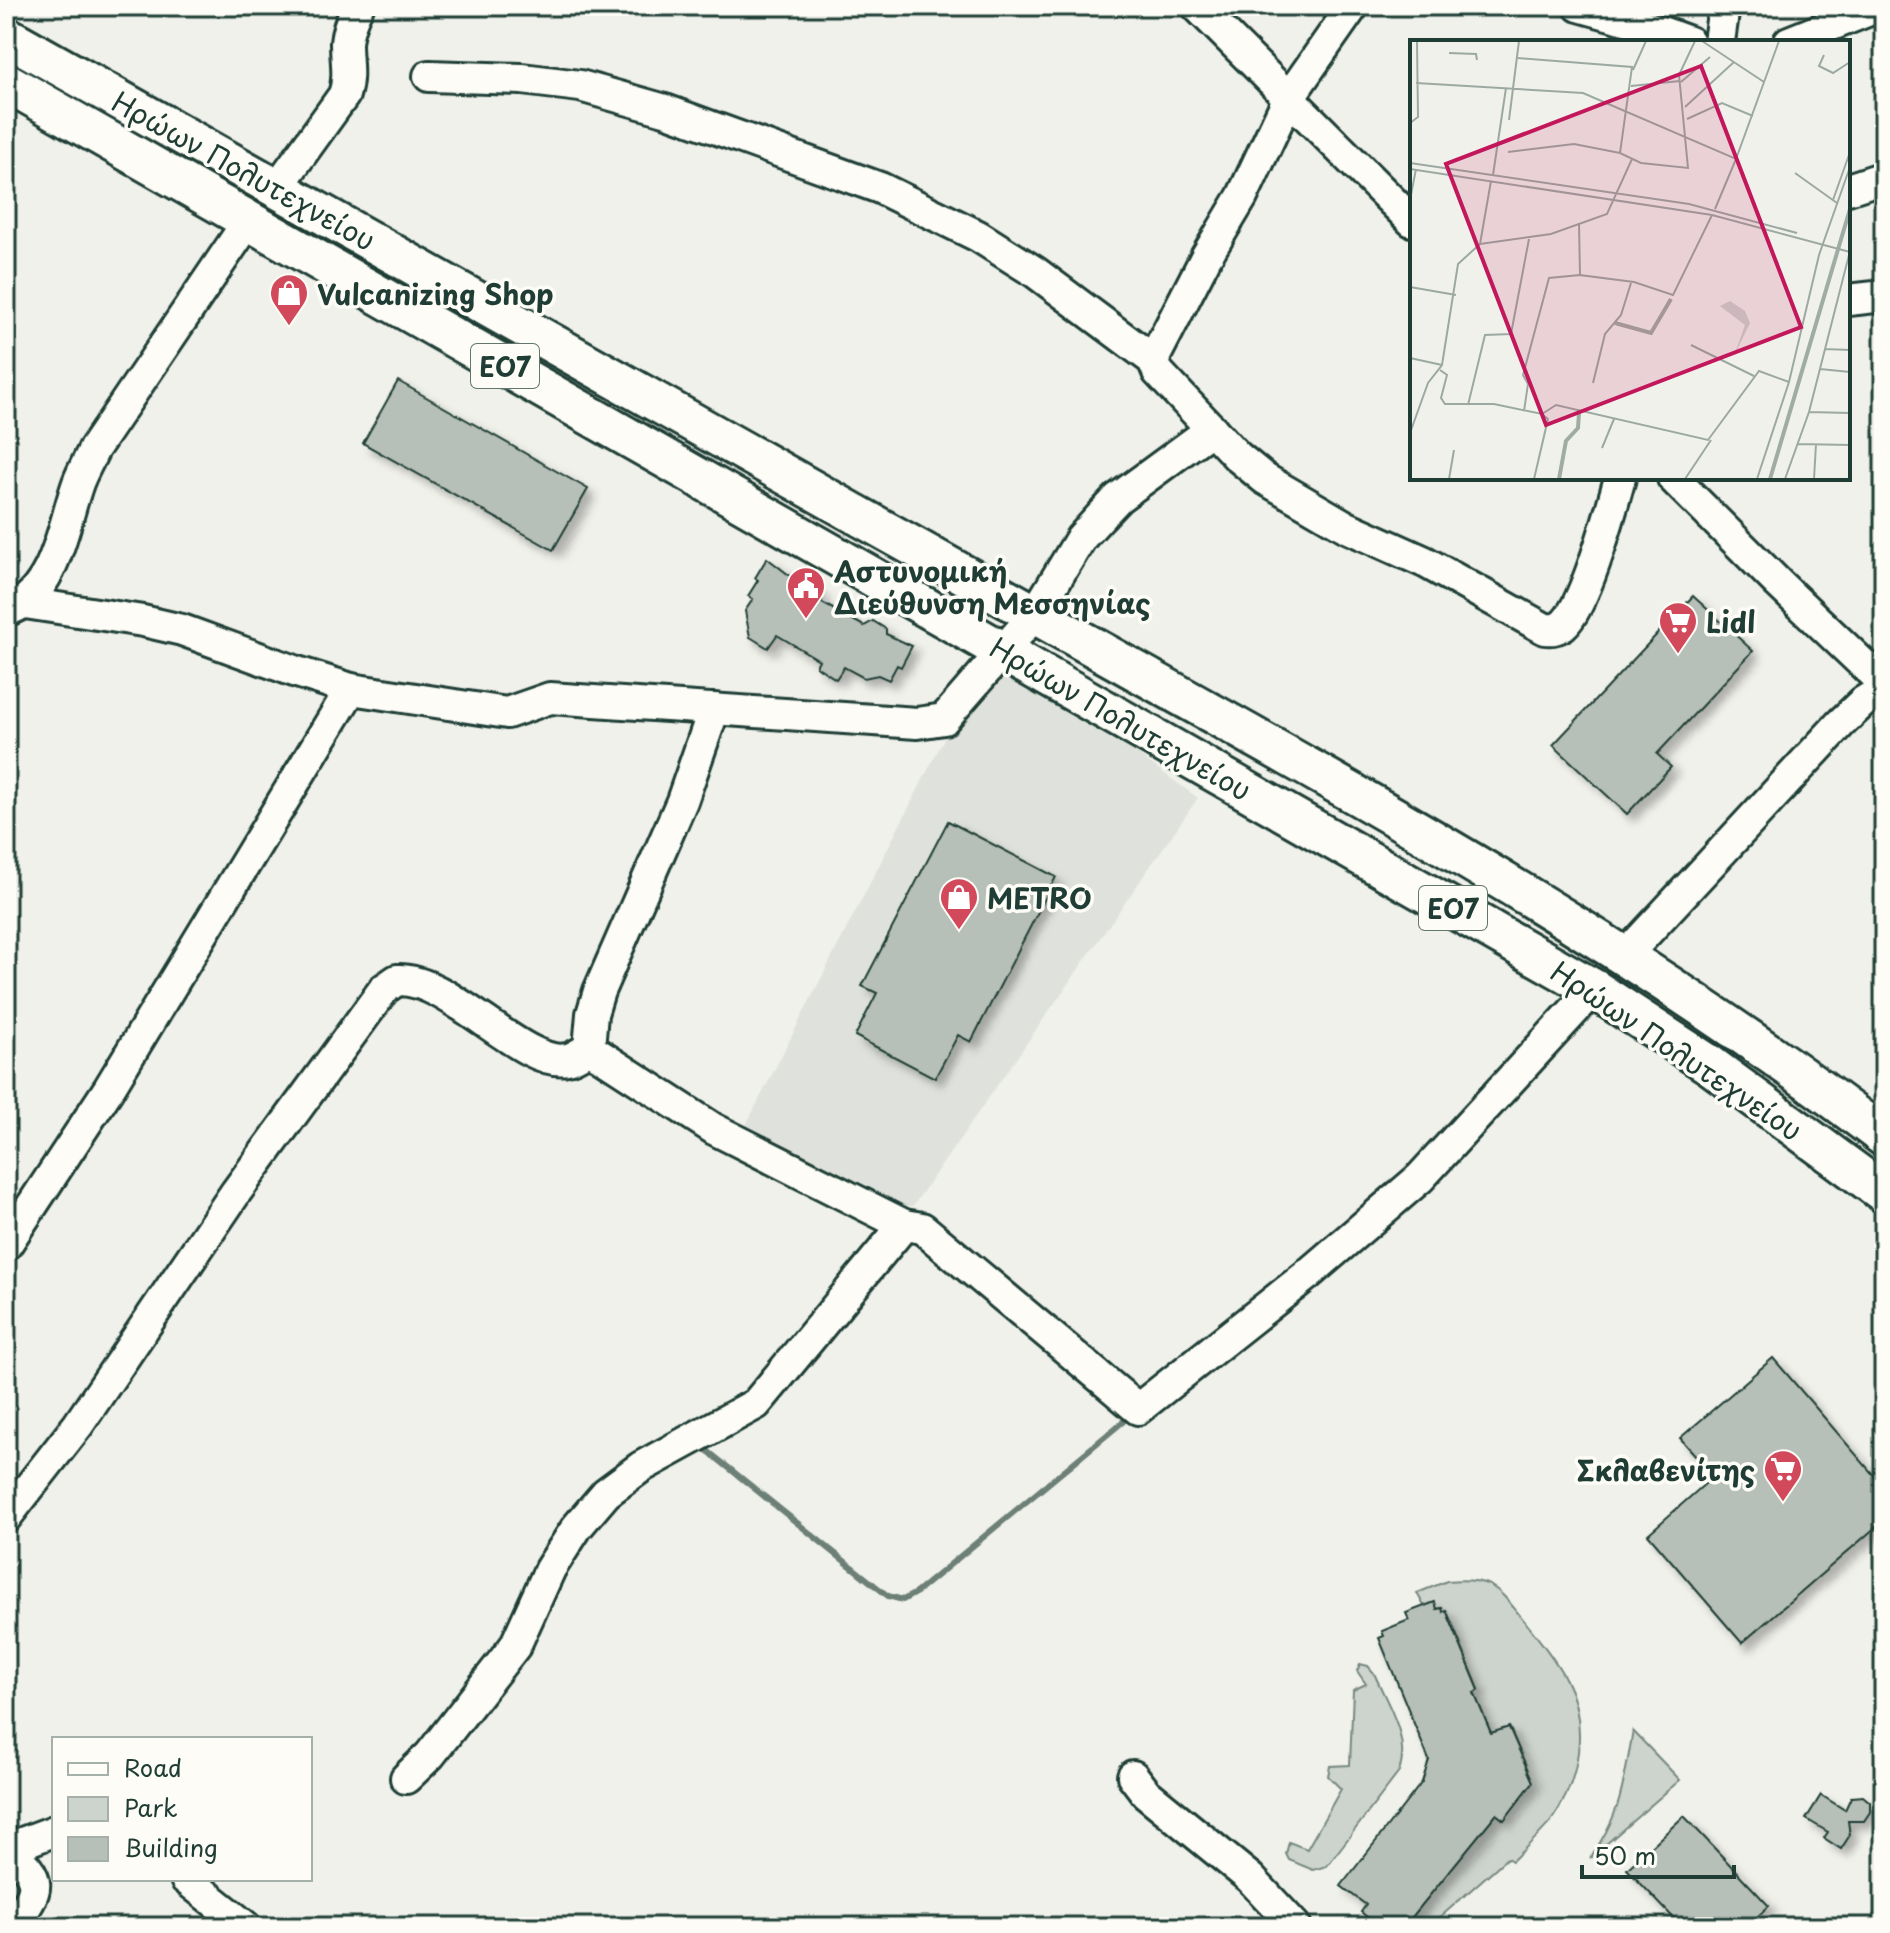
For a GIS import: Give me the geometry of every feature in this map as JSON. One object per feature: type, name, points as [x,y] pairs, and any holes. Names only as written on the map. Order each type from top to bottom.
[{"type":"main road","name":"Ηρώων Πολυτεχνείου","points":[[6,36],[1358,795],[1624,957],[1776,1059],[1884,1137]]},
{"type":"main road","name":"Ηρώων Πολυτεχνείου","points":[[6,82],[1594,989],[1710,1065],[1884,1193]]},
{"type":"street","points":[[277,188],[344,95],[348,81],[346,41],[350,21],[358,6]]},
{"type":"street","points":[[1197,6],[1410,219]]},
{"type":"street","points":[[1153,360],[1206,257],[1242,197],[1288,99],[1353,6]]},
{"type":"street","points":[[1579,6],[1684,40]]},
{"type":"street","points":[[1719,40],[1724,6]]},
{"type":"street","points":[[1794,40],[1879,6]]},
{"type":"street","points":[[429,76],[522,79],[580,86],[665,110],[880,188],[978,236],[1035,272],[1153,360],[1158,372],[1237,456],[1265,479],[1306,505],[1425,562],[1530,622],[1550,630],[1565,623],[1579,599],[1619,480]]},
{"type":"street","points":[[1850,188],[1884,177]]},
{"type":"street","points":[[15,607],[40,585],[54,558],[79,480],[94,449],[249,220]]},
{"type":"street","points":[[1850,300],[1884,296]]},
{"type":"street","points":[[15,607],[143,621],[182,630],[351,689],[507,713],[550,698],[897,723],[944,719],[1035,614],[1081,538],[1100,517],[1118,498],[1212,429]]},
{"type":"street","points":[[1624,957],[1841,723],[1884,687],[1675,480]]},
{"type":"street","points":[[6,1245],[108,1090],[351,689]]},
{"type":"street","points":[[589,1048],[592,1014],[599,991],[682,801],[714,709]]},
{"type":"street","points":[[6,1517],[78,1425],[236,1192],[384,989],[397,980],[425,983],[526,1048],[546,1056],[566,1060],[589,1048]]},
{"type":"street","points":[[589,1048],[714,1129],[904,1225],[922,1228],[1138,1409],[1307,1275],[1420,1178],[1594,989]]},
{"type":"street","points":[[406,1778],[430,1755],[515,1646],[550,1569],[577,1527],[606,1493],[641,1467],[756,1404],[904,1225]]},
{"type":"street","points":[[1133,1776],[1146,1793],[1250,1878],[1296,1927]]},
{"type":"street","points":[[12,1927],[34,1896],[34,1879],[27,1867],[6,1849],[52,1832]]},
{"type":"street","points":[[188,1881],[242,1924]]},
{"type":"shaded area","points":[[999,666],[1099,726],[1198,798],[913,1206],[890,1206],[745,1127],[953,721]]},
{"type":"green space","points":[[1447,1581],[1476,1581],[1494,1588],[1543,1644],[1573,1697],[1579,1733],[1578,1752],[1575,1770],[1561,1805],[1537,1836],[1512,1861],[1507,1858],[1429,1927],[1404,1927],[1487,1824],[1491,1810],[1504,1819],[1533,1782],[1510,1728],[1491,1733],[1474,1693],[1479,1689],[1447,1611],[1437,1609],[1434,1602],[1424,1606],[1417,1593]]},
{"type":"green space","points":[[1360,1664],[1368,1666],[1374,1673],[1396,1721],[1402,1759],[1399,1772],[1327,1866],[1313,1870],[1289,1860],[1286,1854],[1289,1842],[1307,1849],[1341,1789],[1328,1776],[1330,1766],[1350,1765],[1353,1690],[1366,1684],[1357,1671]]},
{"type":"green space","points":[[1633,1731],[1680,1780],[1590,1858],[1615,1811],[1624,1782]]},
{"type":"building","points":[[398,381],[588,489],[553,550],[363,443]]},
{"type":"building","points":[[767,558],[806,588],[811,586],[820,591],[822,603],[864,626],[873,621],[886,629],[886,634],[912,646],[901,667],[897,665],[889,680],[878,675],[864,678],[844,667],[836,679],[816,666],[819,660],[777,635],[768,648],[750,637],[745,611],[753,599],[748,596]]},
{"type":"building","points":[[1693,596],[1753,651],[1657,754],[1671,767],[1627,814],[1553,745]]},
{"type":"building","name":"METRO","points":[[948,821],[1056,877],[971,1042],[958,1035],[935,1078],[855,1036],[877,993],[862,986]]},
{"type":"building","name":"Σκλαβενίτης","points":[[1773,1358],[1884,1487],[1884,1520],[1742,1643],[1648,1534],[1714,1476],[1680,1438]]},
{"type":"building","points":[[1435,1602],[1437,1609],[1446,1610],[1479,1690],[1474,1693],[1491,1733],[1509,1727],[1533,1782],[1504,1820],[1496,1814],[1404,1927],[1379,1927],[1361,1912],[1366,1905],[1341,1886],[1422,1782],[1429,1760],[1379,1638],[1384,1636],[1382,1631],[1409,1620],[1406,1613]]},
{"type":"building","points":[[1821,1795],[1845,1810],[1851,1797],[1863,1796],[1870,1802],[1870,1812],[1864,1821],[1848,1821],[1850,1835],[1841,1849],[1824,1838],[1828,1832],[1806,1819]]},
{"type":"building","points":[[1684,1816],[1769,1906],[1746,1927],[1682,1927],[1627,1869]]},
{"type":"waterway","points":[[699,1444],[888,1596],[903,1600],[917,1592],[1131,1415]]},
{"type":"place","name":"Vulcanizing Shop","points":[[289,327]]},
{"type":"place","name":"Αστυνομική Διεύθυνση Μεσσηνίας","points":[[806,620]]},
{"type":"place","name":"Lidl","points":[[1678,655]]},
{"type":"place","name":"METRO","points":[[959,931]]},
{"type":"place","name":"Σκλαβενίτης","points":[[1783,1503]]}]
